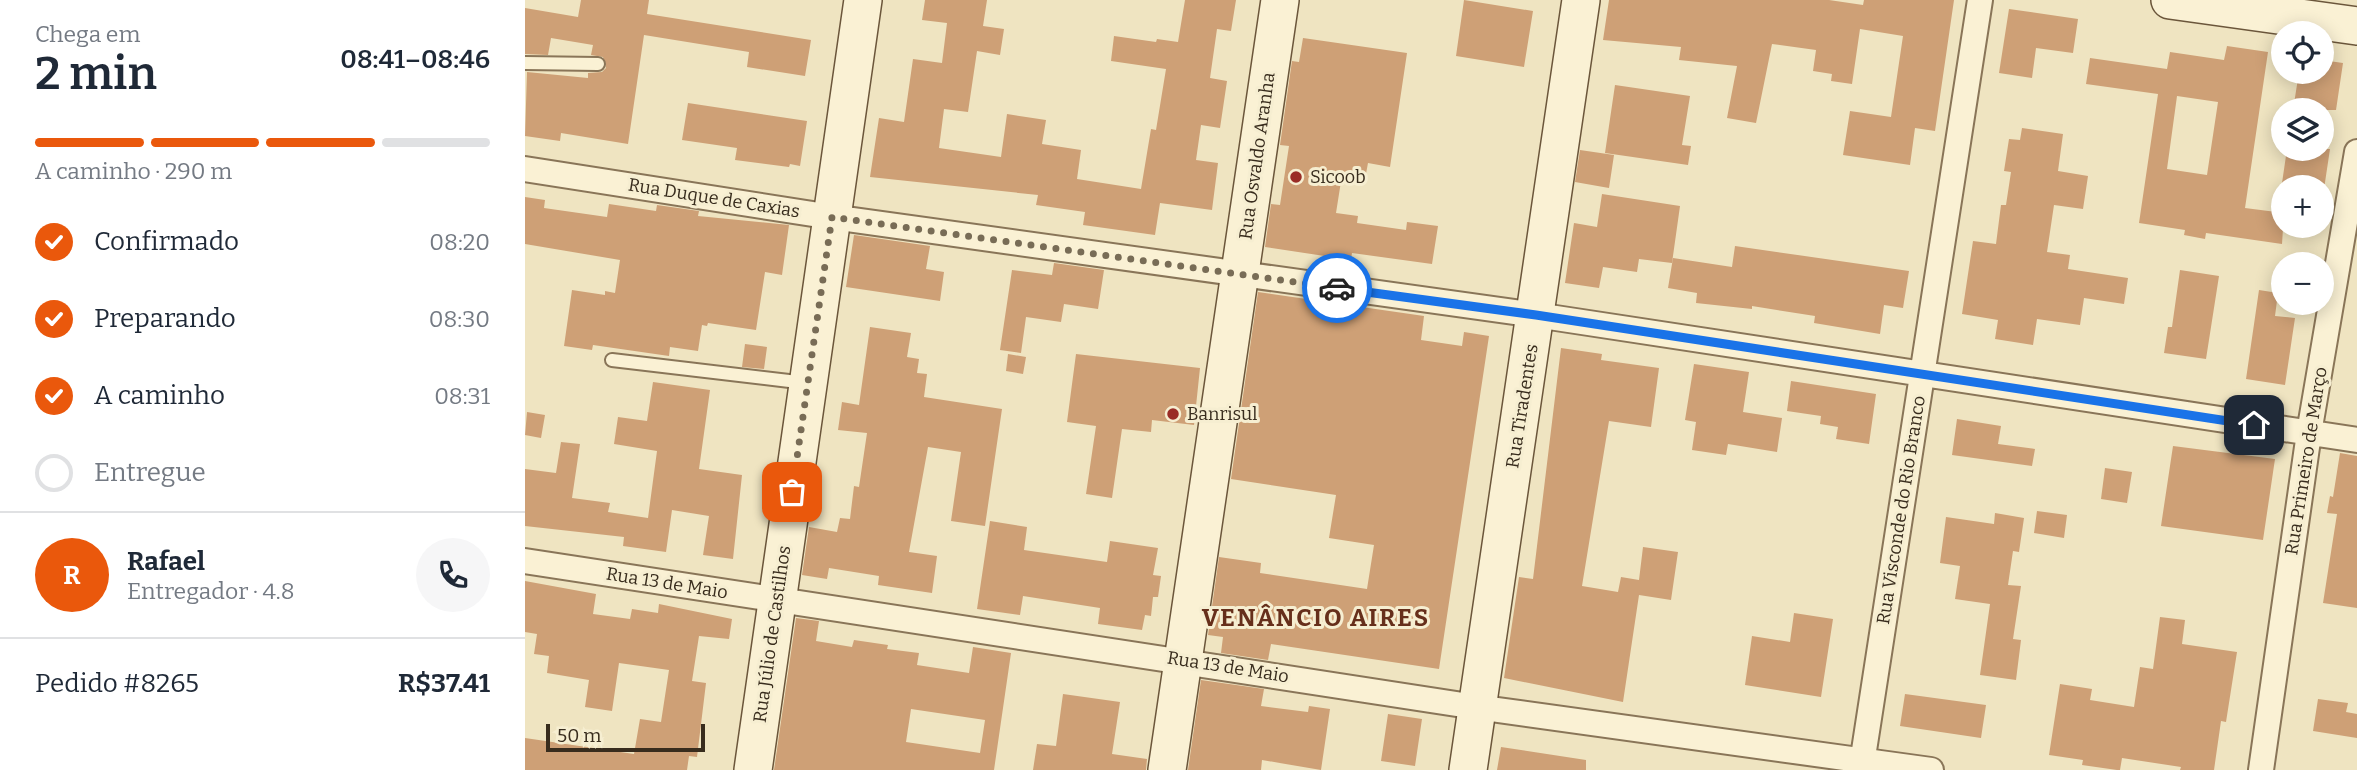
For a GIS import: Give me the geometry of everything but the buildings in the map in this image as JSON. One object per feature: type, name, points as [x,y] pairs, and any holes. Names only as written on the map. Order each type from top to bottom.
[{"type":"main road","name":"Rua Júlio de Castilhos","points":[[753,770],[863,0]]},
{"type":"main road","name":"Rua Osvaldo Aranha","points":[[1167,770],[1280,0]]},
{"type":"main road","name":"Rua Tiradentes","points":[[1468,770],[1581,0]]},
{"type":"main road","points":[[2170,0],[2357,26]]},
{"type":"street","name":"Rua Visconde do Rio Branco","points":[[1861,765],[1980,0]]},
{"type":"street","name":"Rua Primeiro de Março","points":[[2261,770],[2309,433],[2357,152]]},
{"type":"street","name":"Rua Duque de Caxias","points":[[525,169],[832,217],[1536,315],[1922,376],[2357,440]]},
{"type":"street","name":"Rua 13 de Maio","points":[[525,561],[1183,659],[1476,707],[1861,765],[1931,770]]},
{"type":"lane","points":[[525,63],[598,64]]},
{"type":"lane","points":[[612,360],[808,383]]},
{"type":"way so far","points":[[792,492],[832,217],[1337,288]]},
{"type":"place","name":"Sicoob","points":[[1296,177]]},
{"type":"place","name":"Banrisul","points":[[1173,414]]},
{"type":"district","name":"VENÂNCIO AIRES","points":[[1316,618]]},
{"type":"route","points":[[1337,288],[1536,315],[2254,425]]}]
